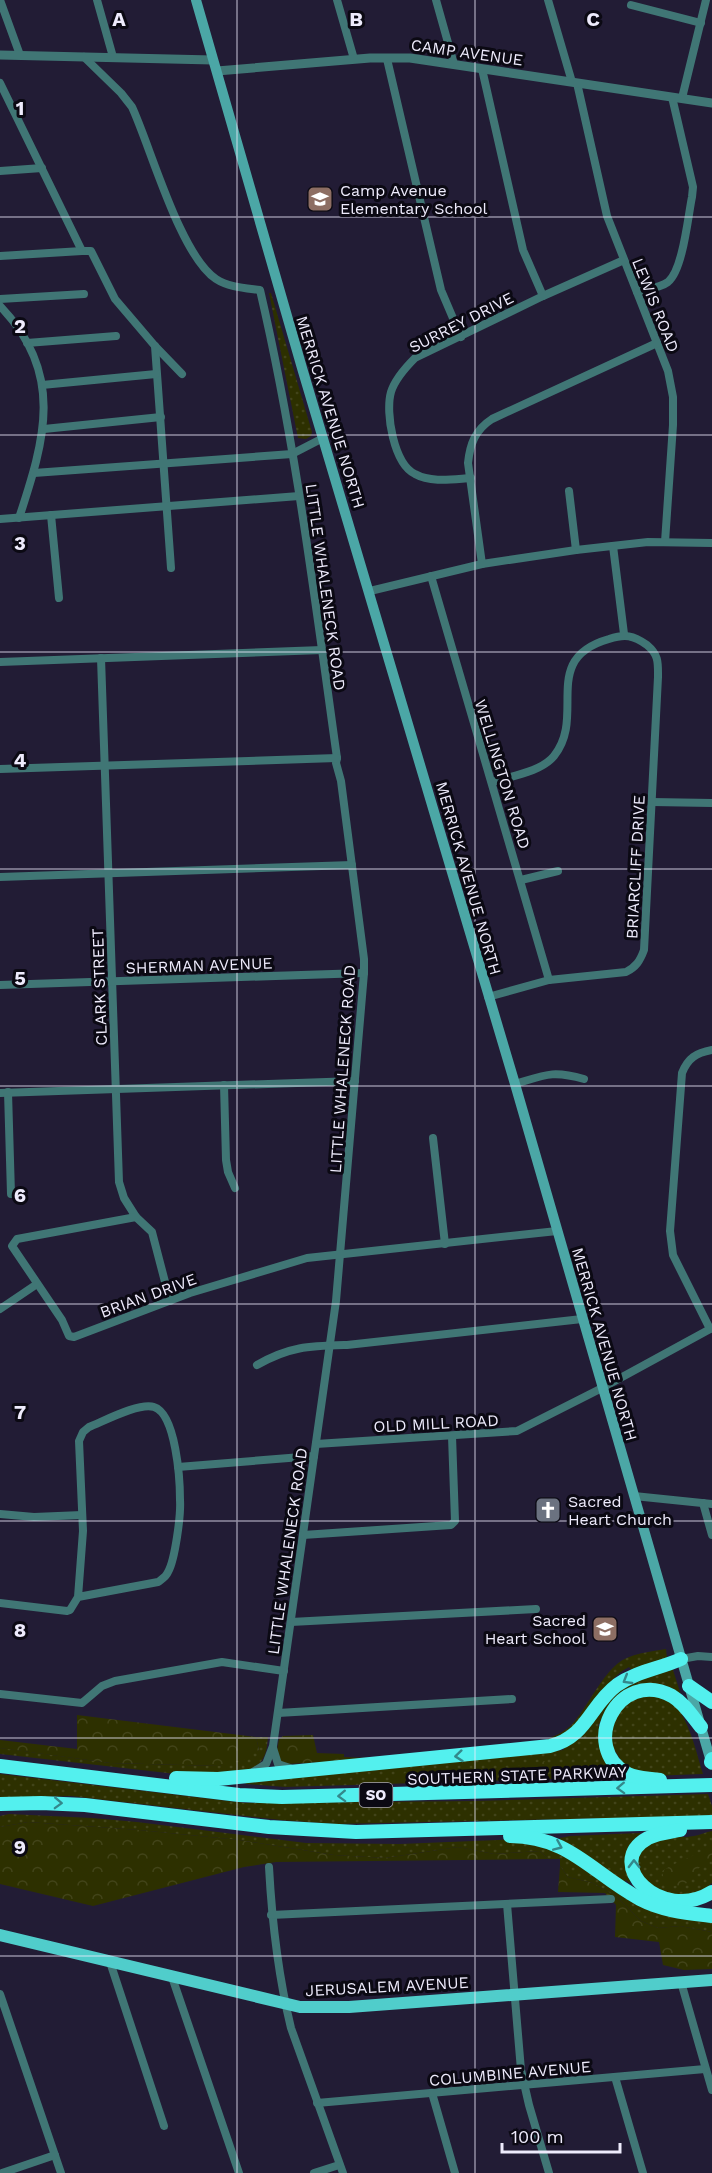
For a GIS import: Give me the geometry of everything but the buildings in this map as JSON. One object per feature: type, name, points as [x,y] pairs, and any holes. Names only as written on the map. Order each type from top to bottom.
[{"type":"highway","points":[[53,1773],[124,1773],[197,1780],[232,1778],[557,1744],[577,1733],[603,1699],[620,1683],[641,1672],[681,1659]]},
{"type":"highway","points":[[689,1686],[712,1702]]},
{"type":"highway","points":[[701,1727],[674,1697],[660,1691],[642,1690],[631,1694],[617,1704],[608,1719],[606,1735],[610,1755],[620,1768],[629,1774],[706,1786]]},
{"type":"highway","name":"SOUTHERN STATE PARKWAY","points":[[0,1766],[239,1795],[296,1797],[706,1786]]},
{"type":"highway","points":[[0,1804],[70,1804],[268,1827],[376,1832],[712,1823]]},
{"type":"highway","points":[[712,1823],[650,1837],[636,1850],[632,1863],[635,1877],[643,1887],[664,1899],[688,1901],[712,1892]]},
{"type":"highway","points":[[376,1832],[426,1839],[514,1836],[538,1839],[565,1848],[630,1893],[649,1903],[680,1912],[712,1916]]},
{"type":"main road","name":"MERRICK AVENUE NORTH","points":[[196,0],[712,1762]]},
{"type":"main road","name":"JERUSALEM AVENUE","points":[[0,1935],[300,2007],[349,2007],[712,1980]]},
{"type":"street","points":[[0,0],[20,55]]},
{"type":"street","points":[[97,0],[113,57]]},
{"type":"street","points":[[337,0],[354,59]]},
{"type":"street","points":[[436,0],[454,64]]},
{"type":"street","name":"LEWIS ROAD","points":[[548,0],[574,83],[607,216],[668,372],[673,398],[665,542]]},
{"type":"street","points":[[637,292],[661,285],[672,278],[678,265],[693,187],[677,98],[706,0]]},
{"type":"street","points":[[631,5],[701,22]]},
{"type":"street","points":[[0,55],[213,60]]},
{"type":"street","name":"LITTLE WHALENECK ROAD","points":[[84,57],[122,93],[132,106],[177,221],[200,262],[213,277],[223,283],[260,290],[286,415],[299,496],[364,959],[340,1255],[330,1345],[273,1746],[268,1761],[260,1769],[232,1778]]},
{"type":"street","points":[[387,58],[441,290],[461,337]]},
{"type":"street","name":"CAMP AVENUE","points":[[216,71],[354,59],[410,58],[712,102]]},
{"type":"street","points":[[482,69],[523,250],[543,296]]},
{"type":"street","points":[[0,83],[82,251]]},
{"type":"street","points":[[0,171],[42,168]]},
{"type":"street","points":[[0,256],[91,251],[115,299],[182,374]]},
{"type":"street","name":"SURREY DRIVE","points":[[471,478],[441,479],[415,474],[400,459],[390,422],[391,393],[405,367],[415,358],[624,260]]},
{"type":"street","points":[[0,299],[84,294]]},
{"type":"street","points":[[0,306],[27,343],[42,385],[45,411],[44,429],[34,473],[19,518]]},
{"type":"street","points":[[27,343],[116,336]]},
{"type":"street","points":[[482,564],[468,463],[470,447],[476,434],[486,423],[657,343]]},
{"type":"street","points":[[155,346],[171,568]]},
{"type":"street","points":[[42,385],[156,374]]},
{"type":"street","points":[[44,429],[161,417]]},
{"type":"street","points":[[34,473],[292,454],[323,438]]},
{"type":"street","points":[[569,491],[576,550]]},
{"type":"street","points":[[0,513],[4,519],[299,496]]},
{"type":"street","points":[[51,515],[59,598]]},
{"type":"street","points":[[370,591],[482,564],[576,550],[648,542],[712,543]]},
{"type":"street","points":[[492,782],[540,767],[554,757],[564,736],[569,675],[573,662],[590,645],[624,634],[613,546]]},
{"type":"street","name":"WELLINGTON ROAD","points":[[431,576],[549,980]]},
{"type":"street","name":"BRIARCLIFF DRIVE","points":[[488,997],[549,980],[626,972],[634,968],[644,950],[658,657],[644,643],[633,636],[624,634]]},
{"type":"street","points":[[0,662],[322,650]]},
{"type":"street","name":"CLARK STREET","points":[[101,658],[119,1182],[124,1198],[136,1217],[152,1232],[170,1301]]},
{"type":"street","points":[[0,769],[337,758]]},
{"type":"street","points":[[652,802],[712,803]]},
{"type":"street","points":[[0,877],[352,865]]},
{"type":"street","points":[[520,880],[558,871]]},
{"type":"street","name":"SHERMAN AVENUE","points":[[0,985],[364,973]]},
{"type":"street","points":[[711,1329],[673,1255],[670,1231],[682,1073],[689,1059],[696,1054],[712,1050]]},
{"type":"street","points":[[515,1084],[552,1073],[563,1073],[584,1079]]},
{"type":"street","points":[[11,1194],[4,1092],[355,1081]]},
{"type":"street","points":[[224,1085],[226,1160],[235,1188]]},
{"type":"street","points":[[433,1138],[445,1244]]},
{"type":"street","points":[[0,1309],[37,1284],[12,1246],[17,1239],[136,1217]]},
{"type":"street","name":"BRIAN DRIVE","points":[[37,1284],[62,1320],[69,1336],[74,1337],[170,1301],[307,1258],[557,1231]]},
{"type":"street","points":[[257,1365],[272,1356],[298,1347],[582,1319]]},
{"type":"street","name":"OLD MILL ROAD","points":[[316,1444],[517,1431],[711,1329]]},
{"type":"street","points":[[0,1603],[70,1610],[78,1597],[83,1531],[79,1441],[83,1432],[89,1427],[140,1407],[157,1408],[167,1418],[178,1467],[181,1503],[172,1562],[166,1576],[158,1582],[78,1597]]},
{"type":"street","points":[[303,1535],[451,1525],[455,1521],[456,1500],[452,1436]]},
{"type":"street","points":[[178,1467],[314,1456]]},
{"type":"street","points":[[634,1496],[712,1504]]},
{"type":"street","points":[[703,1503],[712,1535]]},
{"type":"street","points":[[0,1514],[34,1517],[82,1515]]},
{"type":"street","points":[[291,1622],[536,1609]]},
{"type":"street","points":[[681,1659],[698,1656],[712,1657]]},
{"type":"street","points":[[0,1694],[82,1703],[102,1686],[115,1681],[204,1664],[222,1662],[284,1671]]},
{"type":"street","points":[[278,1713],[512,1699]]},
{"type":"street","points":[[273,1746],[276,1762],[281,1767],[316,1770]]},
{"type":"street","points":[[268,1867],[277,1967],[285,2004],[291,2028],[343,2173]]},
{"type":"street","points":[[271,1915],[611,1899]]},
{"type":"street","points":[[507,1904],[521,2070],[549,2173]]},
{"type":"street","points":[[110,1962],[164,2126]]},
{"type":"street","points":[[172,1977],[239,2173]]},
{"type":"street","points":[[681,1982],[712,2090]]},
{"type":"street","points":[[0,1994],[61,2173]]},
{"type":"street","name":"COLUMBINE AVENUE","points":[[317,2103],[705,2069]]},
{"type":"street","points":[[615,2077],[643,2173]]},
{"type":"street","points":[[432,2093],[455,2173]]},
{"type":"street","points":[[2,2173],[55,2155]]},
{"type":"street","points":[[314,2173],[339,2164]]},
{"type":"green space","points":[[269,293],[271,293],[312,432],[311,436],[306,439],[298,438]]},
{"type":"green space","points":[[666,1649],[667,1658],[663,1661],[632,1671],[629,1667],[620,1673],[604,1689],[577,1726],[566,1735],[556,1739],[542,1743],[344,1761],[344,1757],[369,1758],[543,1741],[571,1725],[605,1677],[622,1660],[634,1655]]},
{"type":"green space","points":[[670,1668],[673,1670],[682,1698],[667,1689],[665,1685],[641,1686],[631,1689],[617,1698],[598,1726],[602,1727],[620,1774],[619,1777],[285,1787],[246,1784],[245,1780],[564,1750],[564,1746],[613,1692],[632,1680]]},
{"type":"green space","points":[[641,1694],[661,1695],[677,1707],[689,1729],[703,1774],[650,1776],[634,1771],[622,1762],[612,1746],[610,1727],[622,1705]]},
{"type":"green space","points":[[77,1715],[256,1737],[259,1750],[245,1759],[219,1766],[110,1763],[0,1748],[0,1740],[77,1749]]},
{"type":"green space","points":[[313,1735],[317,1753],[344,1754],[344,1761],[287,1764],[281,1762],[276,1756],[279,1739],[283,1736]]},
{"type":"green space","points":[[256,1737],[268,1737],[266,1752],[262,1760],[250,1769],[221,1775],[194,1776],[0,1754],[0,1748],[110,1763],[219,1766],[259,1750]]},
{"type":"green space","points":[[545,1761],[550,1768],[545,1776],[526,1781],[503,1779],[393,1783],[396,1778],[407,1772],[501,1769]]},
{"type":"green space","points":[[0,1774],[245,1803],[475,1801],[708,1794],[712,1816],[336,1824],[281,1820],[71,1796],[0,1798]]},
{"type":"green space","points":[[9,1814],[137,1822],[306,1843],[400,1844],[520,1839],[559,1850],[635,1903],[712,1920],[712,1932],[680,1926],[658,1928],[641,1921],[617,1897],[593,1883],[568,1877],[560,1866],[560,1859],[548,1859],[540,1851],[494,1854],[458,1847],[385,1858],[334,1855],[239,1840],[139,1830],[28,1822],[0,1827],[0,1816]]},
{"type":"green space","points":[[28,1822],[239,1840],[334,1855],[385,1858],[458,1847],[494,1854],[540,1851],[548,1859],[276,1862],[244,1867],[93,1906],[0,1884],[0,1827]]},
{"type":"green space","points":[[712,1831],[712,1883],[708,1887],[692,1894],[675,1897],[661,1894],[642,1879],[637,1865],[638,1857],[648,1842],[665,1837],[696,1836]]},
{"type":"green space","points":[[640,1833],[642,1838],[631,1881],[629,1883],[626,1880],[623,1885],[559,1841],[560,1838],[570,1836]]},
{"type":"green space","points":[[712,1846],[712,1857],[705,1861],[684,1886],[665,1885],[662,1871]]},
{"type":"green space","points":[[560,1866],[568,1877],[593,1883],[617,1897],[641,1921],[658,1928],[680,1926],[712,1932],[712,1969],[684,1970],[663,1965],[659,1942],[615,1937],[616,1905],[605,1893],[558,1892]]},
{"type":"place","name":"Camp Avenue Elementary School","points":[[320,199]]},
{"type":"place","name":"Sacred Heart Church","points":[[548,1510]]},
{"type":"place","name":"Sacred Heart School","points":[[605,1629]]}]
